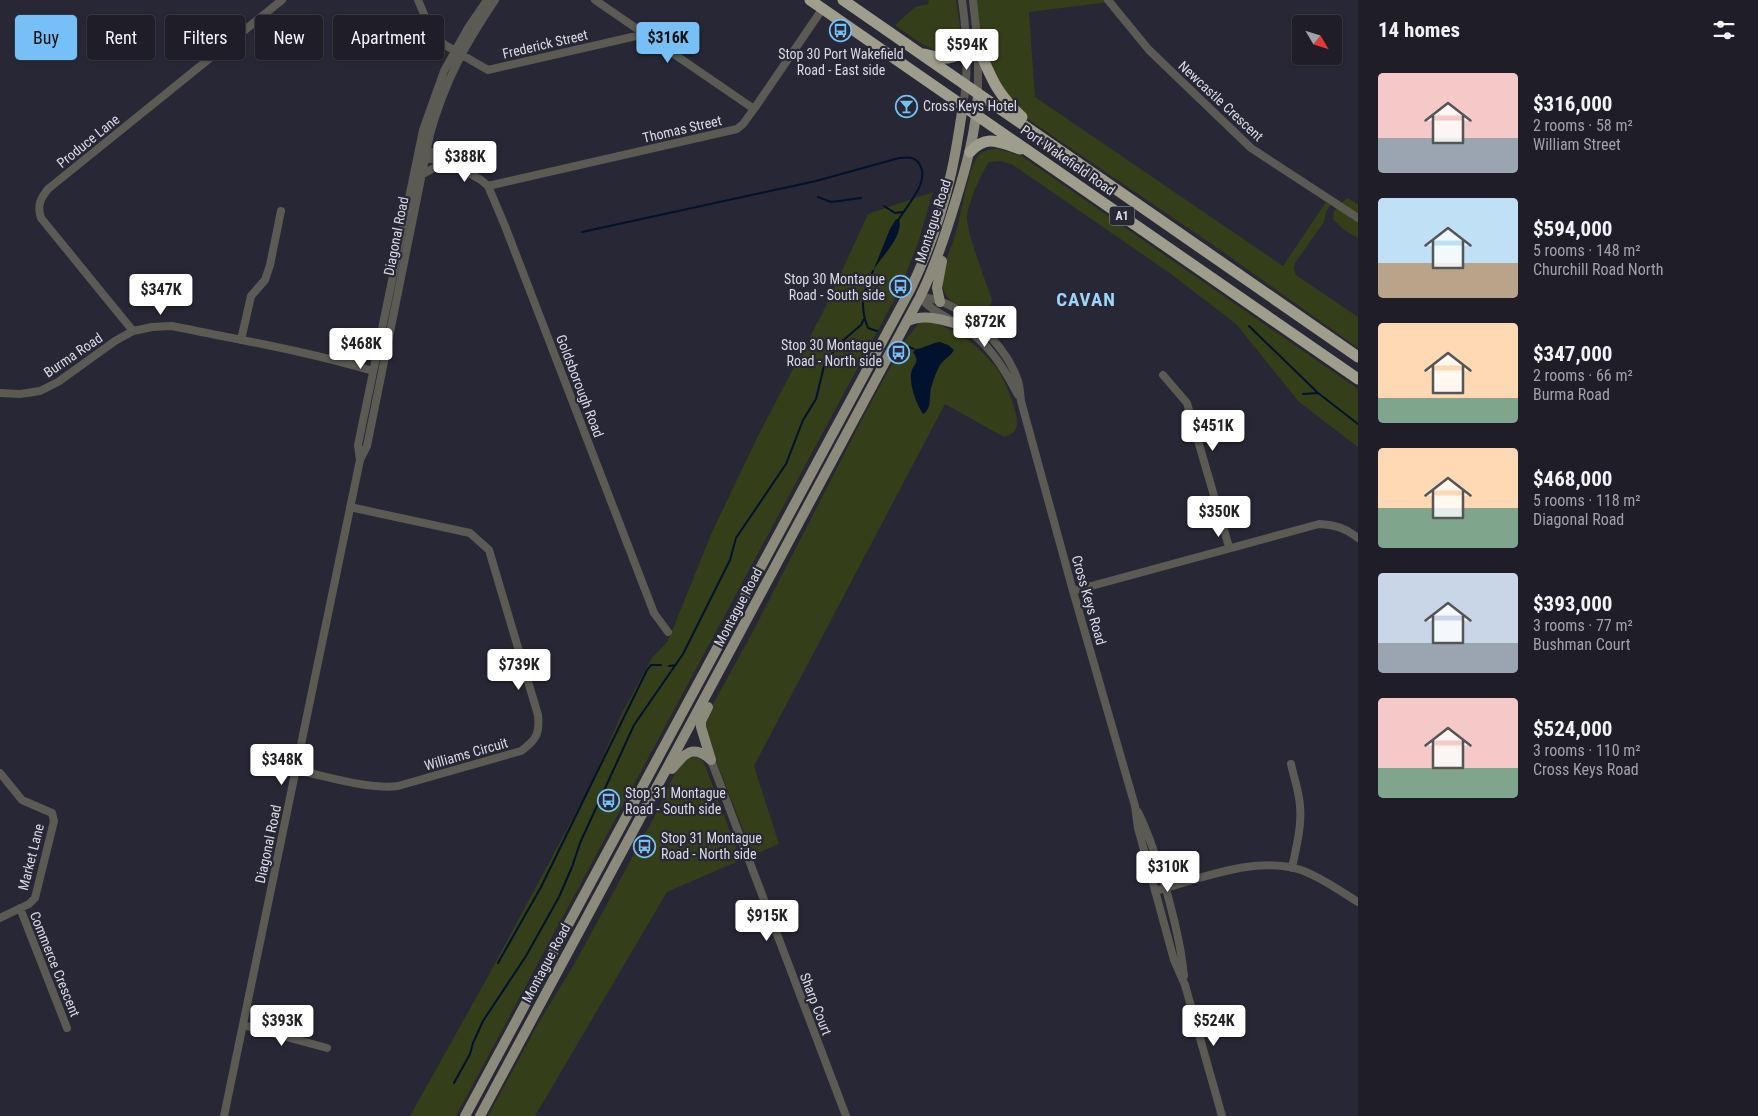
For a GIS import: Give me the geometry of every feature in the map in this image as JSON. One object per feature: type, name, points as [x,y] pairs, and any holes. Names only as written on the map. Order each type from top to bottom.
[{"type":"highway","name":"Port Wakefield Road","points":[[810,0],[824,4],[963,106],[1358,379]]},
{"type":"highway","name":"Port Wakefield Road","points":[[842,0],[1358,357]]},
{"type":"highway","points":[[917,52],[952,58],[959,55],[966,47]]},
{"type":"highway","points":[[978,47],[994,84],[1005,100],[1060,150]]},
{"type":"highway","points":[[970,152],[977,144],[987,141],[995,141],[1029,151]]},
{"type":"main road","name":"Montague Road","points":[[480,1116],[920,297],[940,251],[970,152],[977,115],[978,94]]},
{"type":"main road","name":"Montague Road","points":[[465,1116],[910,290],[925,256],[950,178],[963,106]]},
{"type":"main road","points":[[940,302],[937,293],[937,279],[952,232],[954,204]]},
{"type":"main road","points":[[876,355],[911,302],[920,297],[920,277],[925,256]]},
{"type":"main road","points":[[908,321],[922,317],[961,325]]},
{"type":"main road","points":[[711,760],[701,724],[713,698],[726,660]]},
{"type":"main road","points":[[656,789],[680,758],[689,752],[702,753],[711,760]]},
{"type":"street","name":"Produce Lane","points":[[133,331],[42,218],[39,209],[40,199],[48,189],[282,0]]},
{"type":"street","points":[[418,0],[432,33],[445,45],[458,52]]},
{"type":"street","name":"Diagonal Road","points":[[224,1116],[350,507],[360,460],[367,446],[386,354],[422,175],[423,130],[437,88],[487,0]]},
{"type":"street","name":"Diagonal Road","points":[[458,52],[495,0]]},
{"type":"street","points":[[595,0],[754,109]]},
{"type":"street","points":[[962,0],[966,47],[966,86],[963,106]]},
{"type":"street","points":[[973,0],[978,47],[978,94]]},
{"type":"street","name":"Newcastle Crescent","points":[[1108,0],[1149,50],[1251,148],[1358,218]]},
{"type":"street","name":"Thomas Street","points":[[488,186],[737,130],[754,109],[824,4]]},
{"type":"street","name":"Frederick Street","points":[[458,52],[488,70],[645,34]]},
{"type":"street","points":[[422,153],[436,152],[488,186]]},
{"type":"street","points":[[422,153],[453,164]]},
{"type":"street","name":"Diagonal Road","points":[[360,460],[358,445],[377,349],[422,153]]},
{"type":"street","points":[[422,175],[444,162]]},
{"type":"street","name":"Goldsborough Road","points":[[488,186],[509,235],[654,613],[668,632]]},
{"type":"street","points":[[241,340],[252,296],[265,280],[270,265],[281,211]]},
{"type":"street","name":"Cross Keys Road","points":[[920,297],[940,302],[971,320],[983,330],[1008,360],[1018,380],[1021,401],[1073,591],[1135,806],[1155,851],[1166,888],[1179,937],[1185,985]]},
{"type":"street","name":"Cross Keys Road","points":[[920,297],[928,307],[961,325],[981,341],[997,358],[1021,401]]},
{"type":"street","name":"Burma Road","points":[[0,393],[20,394],[40,391],[58,382],[109,345],[133,331],[152,327],[172,326],[334,360]]},
{"type":"street","points":[[334,360],[358,360],[377,349]]},
{"type":"street","points":[[334,360],[373,371],[386,354]]},
{"type":"street","points":[[1163,375],[1187,403],[1229,547]]},
{"type":"street","name":"Williams Circuit","points":[[296,770],[387,788],[521,751],[536,736],[539,726],[538,715],[489,550],[470,533],[350,507]]},
{"type":"street","points":[[1073,591],[1319,524],[1334,524],[1349,530],[1358,538]]},
{"type":"street","name":"Sharp Court","points":[[711,760],[846,1116]]},
{"type":"street","points":[[1290,764],[1299,796],[1300,811],[1292,868]]},
{"type":"street","name":"Market Lane","points":[[0,773],[22,800],[52,813],[54,821],[36,898],[29,904],[0,918]]},
{"type":"street","name":"Cross Keys Road","points":[[1135,806],[1138,828],[1174,960],[1185,985],[1222,1116]]},
{"type":"street","points":[[1155,891],[1252,866],[1275,865],[1292,868],[1314,876],[1358,902]]},
{"type":"street","name":"Commerce Crescent","points":[[20,908],[67,1028]]},
{"type":"street","points":[[244,1024],[327,1048]]},
{"type":"green space","points":[[929,0],[956,0],[960,34],[956,46],[951,51],[936,50],[928,47],[895,25],[915,7],[928,4]]},
{"type":"green space","points":[[973,0],[1108,0],[1110,2],[1029,12],[1035,97],[1283,266],[1328,199],[1333,202],[1326,212],[1324,222],[1295,263],[1294,269],[1296,275],[1358,317],[1358,348],[1229,256],[1016,111],[978,47]]},
{"type":"green space","points":[[997,149],[1023,157],[1358,389],[1358,447],[1299,402],[1236,324],[1171,274],[1013,165],[1001,161],[989,162],[975,189],[968,211],[970,235],[992,300],[989,308],[983,314],[965,309],[954,303],[945,293],[942,281],[971,169],[979,155],[988,150]]},
{"type":"green space","points":[[933,192],[918,243],[900,289],[456,1116],[410,1116],[486,980],[590,786],[622,713],[652,658],[668,641],[712,532],[758,436],[825,308],[868,214]]},
{"type":"green space","points":[[1347,198],[1358,204],[1358,238],[1344,230],[1333,219],[1334,211]]},
{"type":"green space","points":[[931,322],[951,330],[969,341],[996,367],[1011,399],[1016,416],[1016,428],[1013,433],[1004,437],[945,404],[754,766],[779,844],[753,855],[704,730],[706,717],[749,639],[869,406],[906,339],[919,323]]},
{"type":"green space","points":[[689,758],[700,758],[704,763],[741,860],[667,892],[535,1116],[488,1116],[539,1022],[575,963],[659,808],[673,777],[683,763]]},
{"type":"water","points":[[896,219],[899,219],[900,226],[898,233],[873,271],[890,229]]},
{"type":"water","points":[[940,342],[954,350],[939,368],[931,388],[928,409],[923,414],[911,384],[911,374],[916,362],[913,352],[916,349]]},
{"type":"waterway","points":[[582,232],[816,181],[905,157],[916,160],[920,165],[922,179],[916,193],[899,219]]},
{"type":"waterway","points":[[818,197],[831,202],[861,198]]},
{"type":"waterway","points":[[884,206],[895,213],[903,212]]},
{"type":"waterway","points":[[873,271],[863,299],[863,306],[868,328],[877,331]]},
{"type":"waterway","points":[[454,1083],[470,1054],[483,1021],[526,956],[559,897],[580,843],[634,725],[683,654],[730,560],[736,538],[786,464],[803,420],[816,399],[825,362],[841,342],[861,325],[864,319]]},
{"type":"waterway","points":[[1249,326],[1318,393],[1358,424]]},
{"type":"waterway","points":[[909,347],[914,349]]},
{"type":"waterway","points":[[1303,394],[1318,393]]},
{"type":"waterway","points":[[498,963],[541,887],[647,670],[651,665],[661,665]]},
{"type":"waterway","points":[[669,666],[676,665]]},
{"type":"place","name":"Stop 30 Port Wakefield Road - East side","points":[[841,31]]},
{"type":"place","name":"Cross Keys Hotel","points":[[907,106]]},
{"type":"place","name":"Stop 30 Montague Road - South side","points":[[901,287]]},
{"type":"place","name":"Stop 30 Montague Road - North side","points":[[898,353]]},
{"type":"place","name":"Stop 31 Montague Road - South side","points":[[609,801]]},
{"type":"place","name":"Stop 31 Montague Road - North side","points":[[645,846]]},
{"type":"district","name":"CAVAN","points":[[1086,299]]}]
